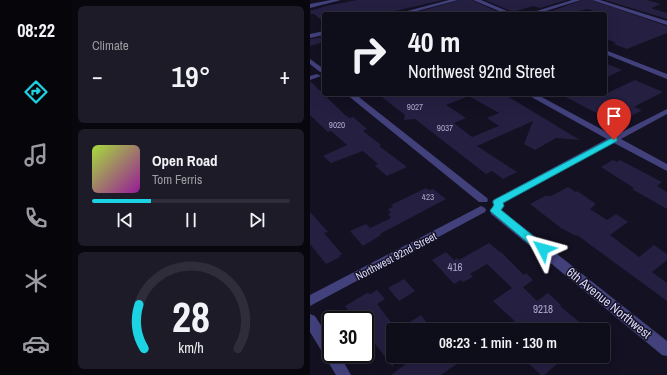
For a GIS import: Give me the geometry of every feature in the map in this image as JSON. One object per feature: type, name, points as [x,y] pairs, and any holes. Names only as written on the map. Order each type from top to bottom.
[{"type":"street","points":[[310,6],[338,0]]},
{"type":"street","points":[[407,12],[455,0]]},
{"type":"street","points":[[476,0],[506,12]]},
{"type":"street","points":[[537,12],[578,0]]},
{"type":"street","points":[[596,0],[667,23]]},
{"type":"street","points":[[310,36],[322,33]]},
{"type":"street","points":[[607,53],[667,77]]},
{"type":"street","points":[[310,61],[319,74]]},
{"type":"street","points":[[352,96],[482,205],[491,199],[496,206],[667,112]]},
{"type":"street","points":[[534,96],[667,168]]},
{"type":"street","name":"Northwest 92nd Street","points":[[310,301],[482,205]]},
{"type":"street","name":"6th Avenue Northwest","points":[[496,206],[667,350]]},
{"type":"street","points":[[310,320],[344,375]]},
{"type":"building","points":[[357,0],[443,0],[391,12],[322,12],[322,20],[314,14],[311,14],[310,11],[326,6]]},
{"type":"building","points":[[459,0],[472,0],[498,12],[423,12],[421,11]]},
{"type":"building","points":[[485,0],[567,0],[540,8],[533,6],[513,12]]},
{"type":"building","points":[[582,0],[591,0],[667,26],[667,33],[627,49],[613,44],[616,43],[607,39],[607,12],[598,12],[587,9],[574,12],[549,12]]},
{"type":"building","points":[[605,0],[647,0],[661,4],[651,8],[667,13],[667,19]]},
{"type":"building","points":[[322,37],[322,43],[310,46],[310,39]]},
{"type":"building","points":[[607,64],[622,70],[607,77]]},
{"type":"building","points":[[635,80],[663,92],[634,107],[642,110],[626,119],[612,112],[602,116],[564,96],[607,96],[607,93]]},
{"type":"building","points":[[310,81],[322,93],[322,96],[325,96],[345,115],[350,118],[353,117],[367,129],[363,131],[381,145],[379,146],[407,167],[387,176],[375,166],[378,164],[363,151],[331,163],[323,156],[347,145],[331,131],[328,132],[310,115]]},
{"type":"building","points":[[381,96],[469,96],[507,96],[580,140],[556,138],[535,150],[524,144],[533,121],[477,146],[517,172],[503,179],[492,171],[486,174],[415,119],[404,120],[405,115]],"holes":[[[469,96],[499,113],[487,118],[499,126],[472,137],[454,123],[466,118],[446,105]]]},
{"type":"building","points":[[613,160],[617,162],[620,160],[662,182],[657,186],[667,192],[667,209],[632,189],[634,188],[601,167]]},
{"type":"building","points":[[568,187],[576,192],[577,191],[596,204],[590,209],[607,220],[616,214],[628,222],[610,235],[639,257],[654,245],[667,254],[667,260],[652,272],[667,283],[667,301],[577,235],[576,236],[561,228],[530,204],[545,196],[551,196]]},
{"type":"building","points":[[426,188],[429,190],[433,189],[446,199],[380,234],[381,235],[363,246],[350,231],[366,224],[370,228],[389,219],[391,217],[388,214],[391,213],[388,209],[393,207],[391,205]]},
{"type":"building","points":[[310,212],[328,232],[324,233],[342,254],[339,256],[340,257],[326,264],[310,244]]},
{"type":"building","points":[[489,243],[501,252],[524,275],[526,273],[533,280],[523,287],[537,301],[548,293],[561,305],[560,306],[581,323],[517,323],[493,301],[512,288],[487,264],[470,274],[473,277],[463,282],[461,280],[454,284],[432,260],[446,252],[454,260],[457,258],[459,260]]},
{"type":"building","points":[[404,279],[415,291],[399,301],[388,288]]},
{"type":"building","points":[[377,290],[385,299],[377,304],[391,323],[386,323],[386,358],[374,343],[374,311],[349,311],[345,306],[367,293],[371,294]]},
{"type":"building","points":[[421,315],[427,323],[408,323]]},
{"type":"building","points":[[407,363],[458,363],[441,375],[391,375]]},
{"type":"building","points":[[528,363],[558,363],[544,375],[541,375]]},
{"type":"route","points":[[543,249],[495,211],[499,208],[497,202],[614,140]]}]
